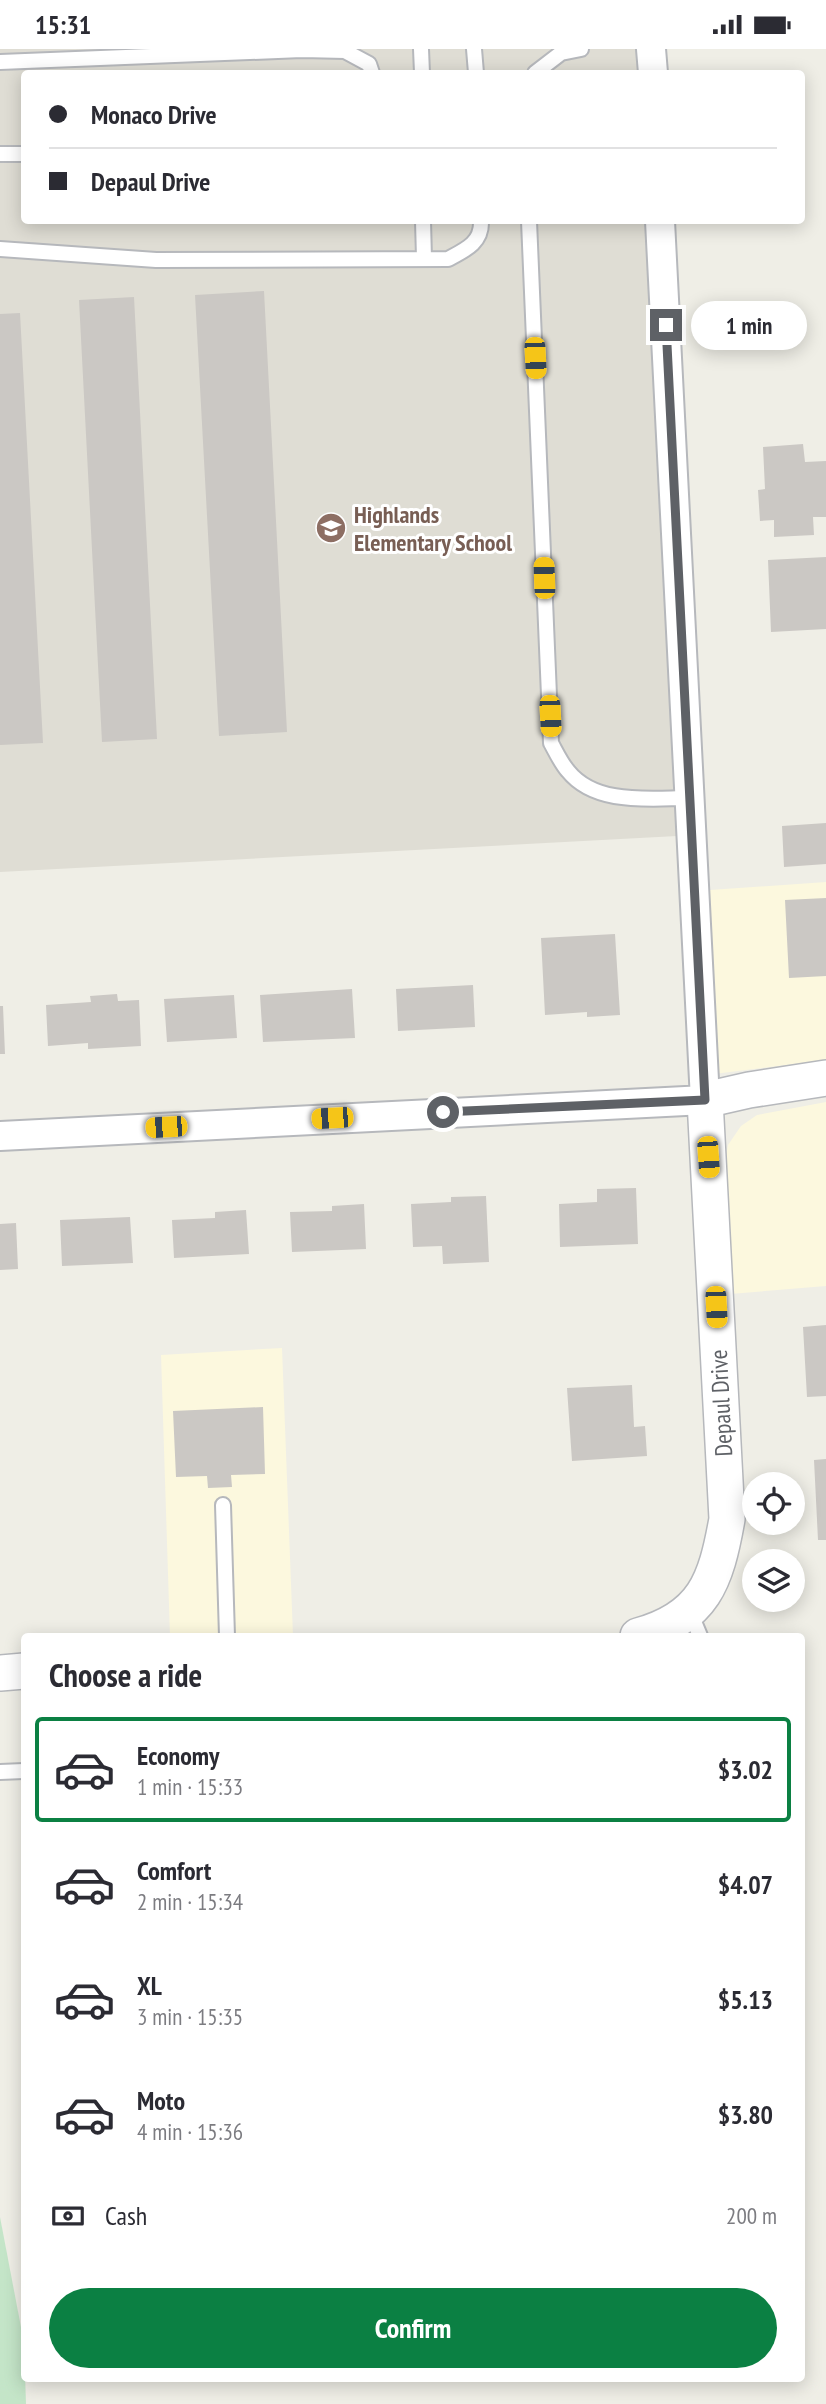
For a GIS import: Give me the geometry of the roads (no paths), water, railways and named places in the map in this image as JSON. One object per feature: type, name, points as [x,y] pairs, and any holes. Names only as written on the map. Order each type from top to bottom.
[{"type":"street","points":[[651,49],[653,70]]},
{"type":"street","name":"Depaul Drive","points":[[660,224],[727,1519],[720,1560],[695,1623]]},
{"type":"street","points":[[0,1136],[705,1100],[826,1078]]},
{"type":"street","points":[[648,1633],[695,1623]]},
{"type":"street","points":[[0,1673],[21,1671]]},
{"type":"lane","points":[[421,49],[422,70]]},
{"type":"lane","points":[[474,49],[476,70]]},
{"type":"lane","points":[[539,70],[561,53],[581,49]]},
{"type":"lane","points":[[0,62],[302,50],[345,51],[369,64],[371,70]]},
{"type":"lane","points":[[0,154],[21,154]]},
{"type":"lane","points":[[424,224],[424,258]]},
{"type":"lane","points":[[0,249],[156,260],[448,258],[470,249],[481,224]]},
{"type":"lane","points":[[529,224],[551,743],[568,772],[591,790],[623,797],[690,798]]},
{"type":"lane","points":[[223,1505],[228,1633]]},
{"type":"lane","points":[[0,1772],[21,1771]]},
{"type":"place","name":"Highlands Elementary School","points":[[331,528]]}]
